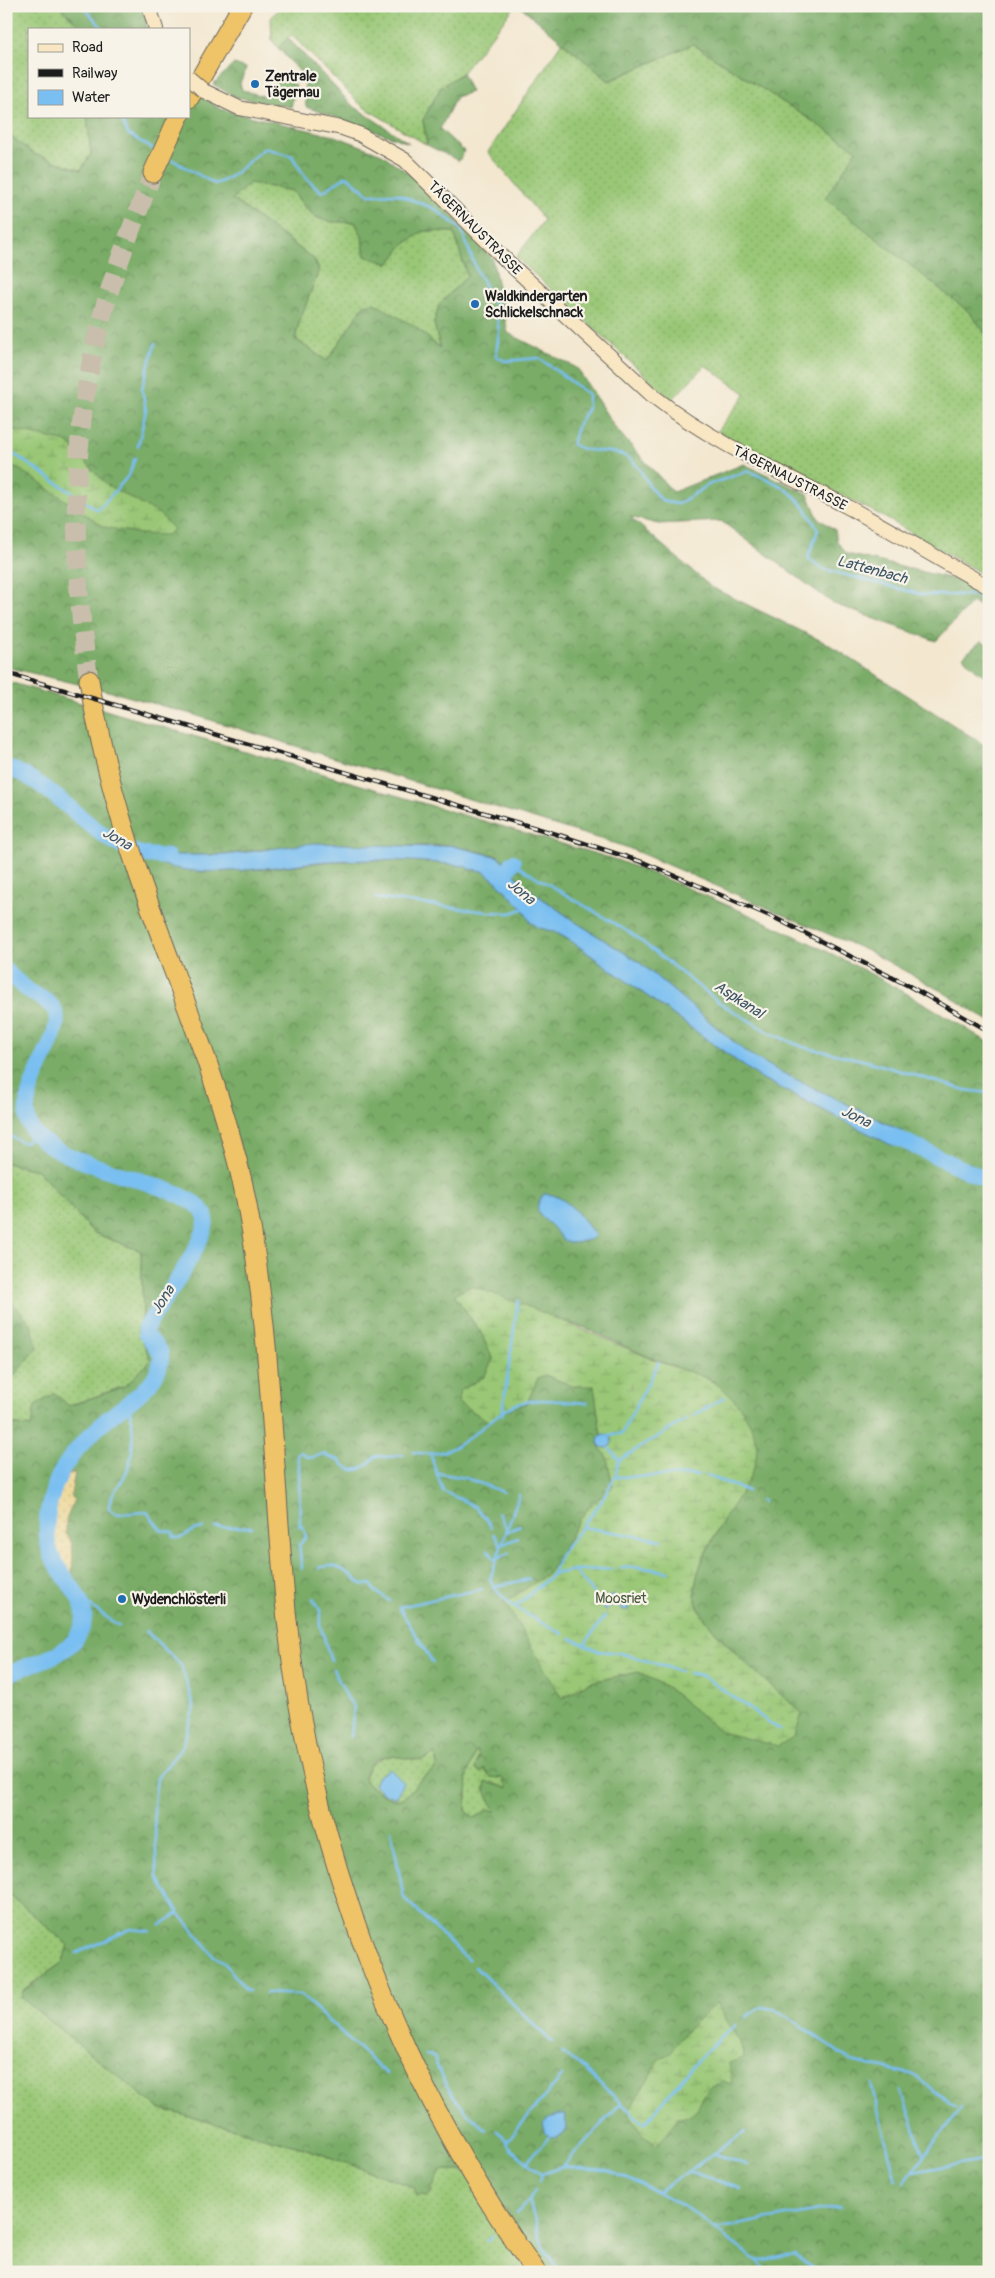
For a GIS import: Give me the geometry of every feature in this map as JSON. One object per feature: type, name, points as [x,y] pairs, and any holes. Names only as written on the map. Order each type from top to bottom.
[{"type":"highway","points":[[197,94],[242,6]]},
{"type":"highway","points":[[159,160],[178,118]]},
{"type":"highway","points":[[89,680],[105,761],[116,803],[139,876],[218,1097],[236,1160],[247,1210],[265,1335],[281,1561],[294,1674],[310,1766],[332,1852],[366,1955],[416,2071],[470,2170],[536,2272]]},
{"type":"street","points":[[149,6],[156,28]]},
{"type":"street","name":"TÄGERNAUSTRASSE","points":[[190,80],[197,94],[239,108],[342,128],[388,149],[420,172],[509,263],[653,396],[678,415],[730,448],[844,505],[989,587]]},
{"type":"green space","points":[[6,6],[59,6],[82,28],[28,28],[28,118],[87,118],[91,154],[81,170],[34,154],[6,133]]},
{"type":"green space","points":[[59,6],[115,6],[121,11],[122,6],[143,6],[147,28],[82,28]]},
{"type":"green space","points":[[281,6],[515,6],[462,73],[441,87],[423,120],[427,145],[362,106],[291,35],[278,48],[272,40],[271,18]]},
{"type":"green space","points":[[520,6],[989,6],[989,338],[969,312],[825,198],[857,150],[693,44],[609,81]]},
{"type":"green space","points":[[288,38],[352,105],[409,143],[306,107],[304,76],[278,48]]},
{"type":"green space","points":[[562,42],[609,81],[693,44],[858,150],[989,338],[989,578],[884,517],[717,431],[746,394],[705,365],[672,400],[516,257],[544,220],[488,152]]},
{"type":"green space","points":[[234,64],[246,68],[240,83],[242,90],[266,97],[278,77],[296,85],[291,107],[235,97],[213,84]]},
{"type":"green space","points":[[462,73],[471,92],[456,97],[440,129],[464,151],[459,161],[427,145],[423,120],[441,87]]},
{"type":"green space","points":[[190,88],[220,109],[338,137],[382,154],[423,184],[492,258],[508,333],[577,368],[616,429],[673,492],[744,464],[808,494],[818,518],[835,530],[837,542],[847,554],[974,584],[989,593],[989,611],[972,602],[936,641],[834,604],[721,521],[658,524],[630,517],[711,587],[828,644],[989,748],[989,1021],[938,989],[870,952],[626,847],[191,714],[116,693],[6,667],[6,133],[34,154],[81,170],[91,154],[87,118],[190,118]],"holes":[[[250,183],[293,191],[306,209],[325,221],[355,222],[362,236],[365,256],[389,264],[402,246],[423,231],[454,232],[467,276],[439,305],[434,323],[440,348],[414,326],[374,303],[364,305],[327,361],[295,339],[300,320],[319,270],[314,259],[232,199]]]},
{"type":"green space","points":[[250,183],[293,191],[306,209],[355,221],[362,236],[365,256],[402,246],[423,231],[454,232],[467,276],[439,305],[434,323],[440,348],[414,326],[364,305],[327,361],[295,339],[300,320],[319,270],[314,259],[232,199]]},
{"type":"green space","points":[[6,428],[67,442],[107,485],[158,513],[174,529],[167,535],[141,534],[104,527],[33,478],[6,462]]},
{"type":"green space","points":[[981,641],[989,645],[989,677],[977,671],[963,657]]},
{"type":"green space","points":[[6,681],[617,860],[713,899],[854,965],[989,1043],[989,2272],[536,2272],[469,2170],[441,2170],[429,2196],[416,2195],[414,2187],[304,2148],[158,2108],[21,1998],[23,1991],[63,1962],[68,1945],[6,1891],[6,1423],[31,1427],[35,1406],[55,1393],[69,1406],[125,1386],[151,1360],[138,1331],[143,1314],[141,1251],[94,1233],[37,1170],[6,1163]],"holes":[[[449,845],[499,856],[526,887],[574,921],[639,962],[747,1053],[777,1070],[902,1131],[819,1108],[759,1077],[571,941],[555,932],[540,928],[531,922],[523,909],[497,882],[483,871],[469,869],[466,866],[413,860],[331,861],[263,869],[201,872],[147,855],[225,855],[257,850]],[[454,1295],[551,1317],[585,1328],[651,1358],[713,1381],[733,1399],[742,1412],[756,1442],[733,1500],[703,1560],[696,1582],[697,1604],[713,1629],[727,1645],[802,1713],[722,1732],[667,1687],[638,1672],[590,1682],[563,1698],[505,1603],[550,1572],[578,1522],[589,1507],[613,1487],[607,1458],[598,1444],[601,1434],[594,1385],[573,1386],[545,1375],[538,1378],[527,1403],[499,1413],[461,1390],[484,1377],[493,1359],[480,1331]],[[476,1750],[479,1756],[475,1769],[481,1773],[484,1769],[490,1777],[502,1778],[508,1788],[486,1782],[486,1794],[496,1812],[489,1809],[475,1818],[466,1811],[468,1785],[466,1778]],[[435,1753],[437,1766],[418,1782],[407,1795],[399,1800],[390,1798],[377,1791],[367,1784],[364,1777],[369,1767],[375,1760],[381,1757],[389,1756],[423,1760]]]},
{"type":"green space","points":[[6,1163],[37,1170],[94,1233],[141,1251],[143,1314],[138,1331],[151,1360],[125,1386],[68,1406],[55,1394],[35,1406],[31,1427],[6,1423],[6,1379],[11,1379],[31,1324],[6,1296]]},
{"type":"green space","name":"Moosriet","points":[[471,1286],[539,1311],[658,1361],[706,1378],[727,1393],[746,1416],[756,1442],[756,1460],[746,1485],[718,1529],[699,1568],[695,1593],[697,1605],[703,1617],[714,1631],[744,1662],[802,1713],[795,1736],[778,1746],[721,1732],[667,1687],[638,1672],[590,1682],[562,1698],[505,1603],[550,1572],[578,1522],[589,1507],[613,1487],[607,1458],[598,1444],[601,1434],[594,1386],[573,1386],[545,1375],[538,1378],[527,1403],[499,1413],[490,1422],[458,1402],[461,1390],[484,1377],[493,1359],[480,1331],[454,1295]]},
{"type":"green space","points":[[6,1296],[31,1324],[38,1348],[11,1379],[6,1379]]},
{"type":"green space","points":[[476,1749],[479,1756],[477,1760],[490,1777],[502,1778],[508,1788],[500,1787],[493,1782],[484,1788],[497,1812],[489,1809],[475,1819],[466,1810],[468,1785],[466,1778]]},
{"type":"green space","points":[[435,1753],[437,1766],[418,1782],[407,1795],[399,1800],[394,1800],[377,1791],[367,1784],[365,1780],[364,1777],[370,1765],[383,1757],[392,1754],[416,1760]]},
{"type":"green space","points":[[6,1891],[68,1945],[63,1962],[23,1990],[158,2108],[304,2148],[414,2187],[429,2196],[440,2170],[470,2170],[536,2272],[6,2272]]},
{"type":"green space","points":[[716,2003],[741,2044],[744,2058],[729,2063],[732,2084],[722,2081],[709,2089],[695,2112],[685,2117],[677,2118],[670,2131],[656,2145],[642,2134],[628,2113],[659,2060],[667,2055],[690,2027]]},
{"type":"sand","points":[[75,1472],[71,1495],[74,1500],[66,1520],[66,1534],[73,1552],[72,1573],[68,1574],[63,1570],[58,1560],[47,1508],[51,1492],[56,1485]]},
{"type":"water","points":[[314,843],[433,847],[449,845],[499,857],[526,887],[574,921],[639,962],[747,1053],[777,1070],[902,1131],[911,1145],[891,1145],[759,1077],[571,941],[530,922],[523,909],[497,882],[483,871],[469,869],[465,866],[432,862],[366,860],[332,861],[235,871],[184,870],[162,865],[146,855],[225,855]]},
{"type":"water","points":[[544,1194],[559,1198],[573,1208],[595,1235],[592,1239],[572,1243],[562,1239],[539,1212],[538,1204]]},
{"type":"water","points":[[602,1434],[608,1434],[612,1441],[608,1448],[602,1448],[598,1444],[598,1438]]},
{"type":"water","points":[[613,1594],[628,1605],[629,1610],[623,1610],[620,1606],[614,1604],[607,1610],[603,1610],[601,1602]]},
{"type":"water","points":[[390,1769],[403,1782],[396,1798],[383,1793],[374,1785],[378,1776]]},
{"type":"water","points":[[559,2114],[566,2114],[564,2133],[551,2138],[546,2134],[543,2124],[546,2120]]},
{"type":"waterway","name":"Lattenbach","points":[[83,6],[102,28]]},
{"type":"waterway","name":"Lattenbach","points":[[125,118],[123,123],[128,134],[155,150]]},
{"type":"waterway","name":"Lattenbach","points":[[169,158],[215,184],[229,178],[265,148],[292,156],[305,177],[322,192],[347,176],[369,195],[397,194],[435,209],[461,229],[476,269],[495,305],[499,331],[496,356],[505,361],[539,358],[588,394],[588,408],[578,424],[572,444],[592,451],[613,452],[625,456],[637,466],[657,496],[664,501],[678,504],[710,484],[748,471],[781,486],[790,492],[805,508],[818,530],[808,558],[823,569],[924,595],[975,595],[989,603]]},
{"type":"waterway","points":[[138,446],[146,410],[142,388],[155,344]]},
{"type":"waterway","points":[[6,449],[98,510],[129,475],[135,458]]},
{"type":"waterway","name":"Jona","points":[[6,767],[24,775],[56,796],[117,844],[134,852],[168,857]]},
{"type":"waterway","name":"Aspkanal","points":[[508,860],[632,934],[720,1003],[770,1033],[803,1047],[867,1061],[965,1090],[989,1093]]},
{"type":"waterway","points":[[504,876],[513,862]]},
{"type":"waterway","points":[[376,898],[488,912],[511,913],[525,908]]},
{"type":"waterway","name":"Jona","points":[[6,971],[29,991],[50,1004],[55,1011],[57,1022],[54,1035],[28,1097],[27,1112],[30,1126],[44,1141],[66,1154],[180,1195],[198,1206],[206,1219],[205,1228],[191,1257],[146,1327],[146,1334],[161,1353],[160,1364],[156,1374],[150,1384],[105,1421],[79,1447],[58,1478],[50,1502],[47,1527],[50,1551],[82,1606],[84,1617],[82,1629],[73,1642],[58,1653],[6,1676]]},
{"type":"waterway","points":[[6,1134],[24,1143],[35,1135]]},
{"type":"waterway","name":"Jona","points":[[891,1135],[989,1181]]},
{"type":"waterway","points":[[502,1415],[518,1301]]},
{"type":"waterway","points":[[610,1436],[622,1433],[659,1362]]},
{"type":"waterway","points":[[693,1416],[725,1397]]},
{"type":"waterway","points":[[413,1452],[429,1454],[456,1446],[501,1413],[522,1402],[550,1400],[587,1403]]},
{"type":"waterway","points":[[128,1402],[132,1427],[130,1463],[125,1476],[113,1494],[109,1509],[116,1514],[147,1512],[161,1530],[173,1532],[174,1537],[181,1538],[194,1530],[203,1528]]},
{"type":"waterway","points":[[516,1606],[553,1574],[560,1555],[601,1502],[615,1477],[619,1460],[687,1419]]},
{"type":"waterway","points":[[609,1448],[619,1460]]},
{"type":"waterway","points":[[300,1527],[299,1465],[297,1454],[301,1452],[309,1458],[324,1454],[339,1460],[344,1466],[354,1470],[366,1466],[376,1456],[403,1455]]},
{"type":"waterway","points":[[431,1456],[443,1491],[476,1508],[491,1527]]},
{"type":"waterway","points":[[437,1473],[466,1478],[503,1492]]},
{"type":"waterway","points":[[615,1477],[698,1475]]},
{"type":"waterway","points":[[706,1475],[748,1491]]},
{"type":"waterway","points":[[519,1495],[490,1579],[495,1588],[511,1604],[563,1634]]},
{"type":"waterway","points":[[498,1513],[507,1529]]},
{"type":"waterway","points":[[299,1526],[303,1527],[306,1537],[299,1545],[302,1568]]},
{"type":"waterway","points":[[506,1532],[520,1526]]},
{"type":"waterway","points":[[215,1527],[252,1527]]},
{"type":"waterway","points":[[582,1527],[662,1540]]},
{"type":"waterway","points":[[494,1534],[501,1545],[518,1538]]},
{"type":"waterway","points":[[488,1550],[496,1561]]},
{"type":"waterway","points":[[497,1558],[509,1553]]},
{"type":"waterway","points":[[319,1568],[325,1566],[337,1567],[363,1585],[371,1584],[375,1591],[390,1601]]},
{"type":"waterway","points":[[620,1568],[639,1567],[668,1572]]},
{"type":"waterway","points":[[555,1574],[574,1570],[613,1569]]},
{"type":"waterway","points":[[574,1570],[593,1593]]},
{"type":"waterway","points":[[493,1587],[529,1579]]},
{"type":"waterway","points":[[433,1663],[399,1607],[482,1589]]},
{"type":"waterway","points":[[313,1598],[320,1610],[320,1625],[331,1660]]},
{"type":"waterway","points":[[81,1599],[119,1626]]},
{"type":"waterway","points":[[584,1645],[605,1616]]},
{"type":"waterway","points":[[146,1631],[181,1665],[194,1707],[183,1746],[157,1778],[154,1805],[157,1877],[179,1913],[214,1956],[224,1962],[246,1990],[249,1991]]},
{"type":"waterway","points":[[570,1638],[599,1651],[620,1653],[681,1671]]},
{"type":"waterway","points":[[333,1669],[348,1699],[354,1706],[351,1737]]},
{"type":"waterway","points":[[689,1673],[701,1675],[709,1680],[780,1730]]},
{"type":"waterway","points":[[391,1830],[404,1898],[468,1960]]},
{"type":"waterway","points":[[160,1925],[179,1913]]},
{"type":"waterway","points":[[77,1953],[130,1929],[150,1931]]},
{"type":"waterway","points":[[475,1967],[552,2042]]},
{"type":"waterway","points":[[266,1993],[301,1995],[387,2074]]},
{"type":"waterway","points":[[746,2017],[761,2007],[774,2009],[851,2061],[915,2075],[955,2107]]},
{"type":"waterway","points":[[562,2053],[580,2065],[644,2124],[703,2054],[735,2025]]},
{"type":"waterway","points":[[426,2055],[434,2056],[442,2077],[454,2097],[486,2130]]},
{"type":"waterway","points":[[507,2141],[562,2076]]},
{"type":"waterway","points":[[871,2084],[896,2180]]},
{"type":"waterway","points":[[901,2090],[924,2157]]},
{"type":"waterway","points":[[562,2167],[621,2103]]},
{"type":"waterway","points":[[904,2183],[961,2107]]},
{"type":"waterway","points":[[497,2131],[503,2136],[512,2150],[542,2174],[540,2181]]},
{"type":"waterway","points":[[658,2192],[745,2132]]},
{"type":"waterway","points":[[528,2161],[549,2137]]},
{"type":"waterway","points":[[716,2154],[747,2165]]},
{"type":"waterway","points":[[912,2172],[989,2159]]},
{"type":"waterway","points":[[542,2174],[562,2167],[606,2170],[658,2192],[690,2210],[771,2272]]},
{"type":"waterway","points":[[689,2171],[741,2189]]},
{"type":"waterway","points":[[517,2213],[535,2190]]},
{"type":"waterway","points":[[529,2200],[543,2247],[560,2272]]},
{"type":"waterway","points":[[715,2229],[841,2206]]},
{"type":"waterway","points":[[487,2241],[492,2237]]},
{"type":"waterway","points":[[756,2261],[795,2255],[818,2272]]},
{"type":"tunnel","points":[[89,680],[78,580],[76,530],[81,430],[88,380],[98,331],[112,283],[153,173]]},
{"type":"railway","points":[[6,673],[553,833],[645,863],[775,918],[909,986],[989,1031]]},
{"type":"place","name":"Zentrale Tägernau","points":[[255,84]]},
{"type":"place","name":"Waldkindergarten Schlickelschnack","points":[[475,304]]},
{"type":"place","name":"Wydenchlösterli","points":[[122,1599]]}]
